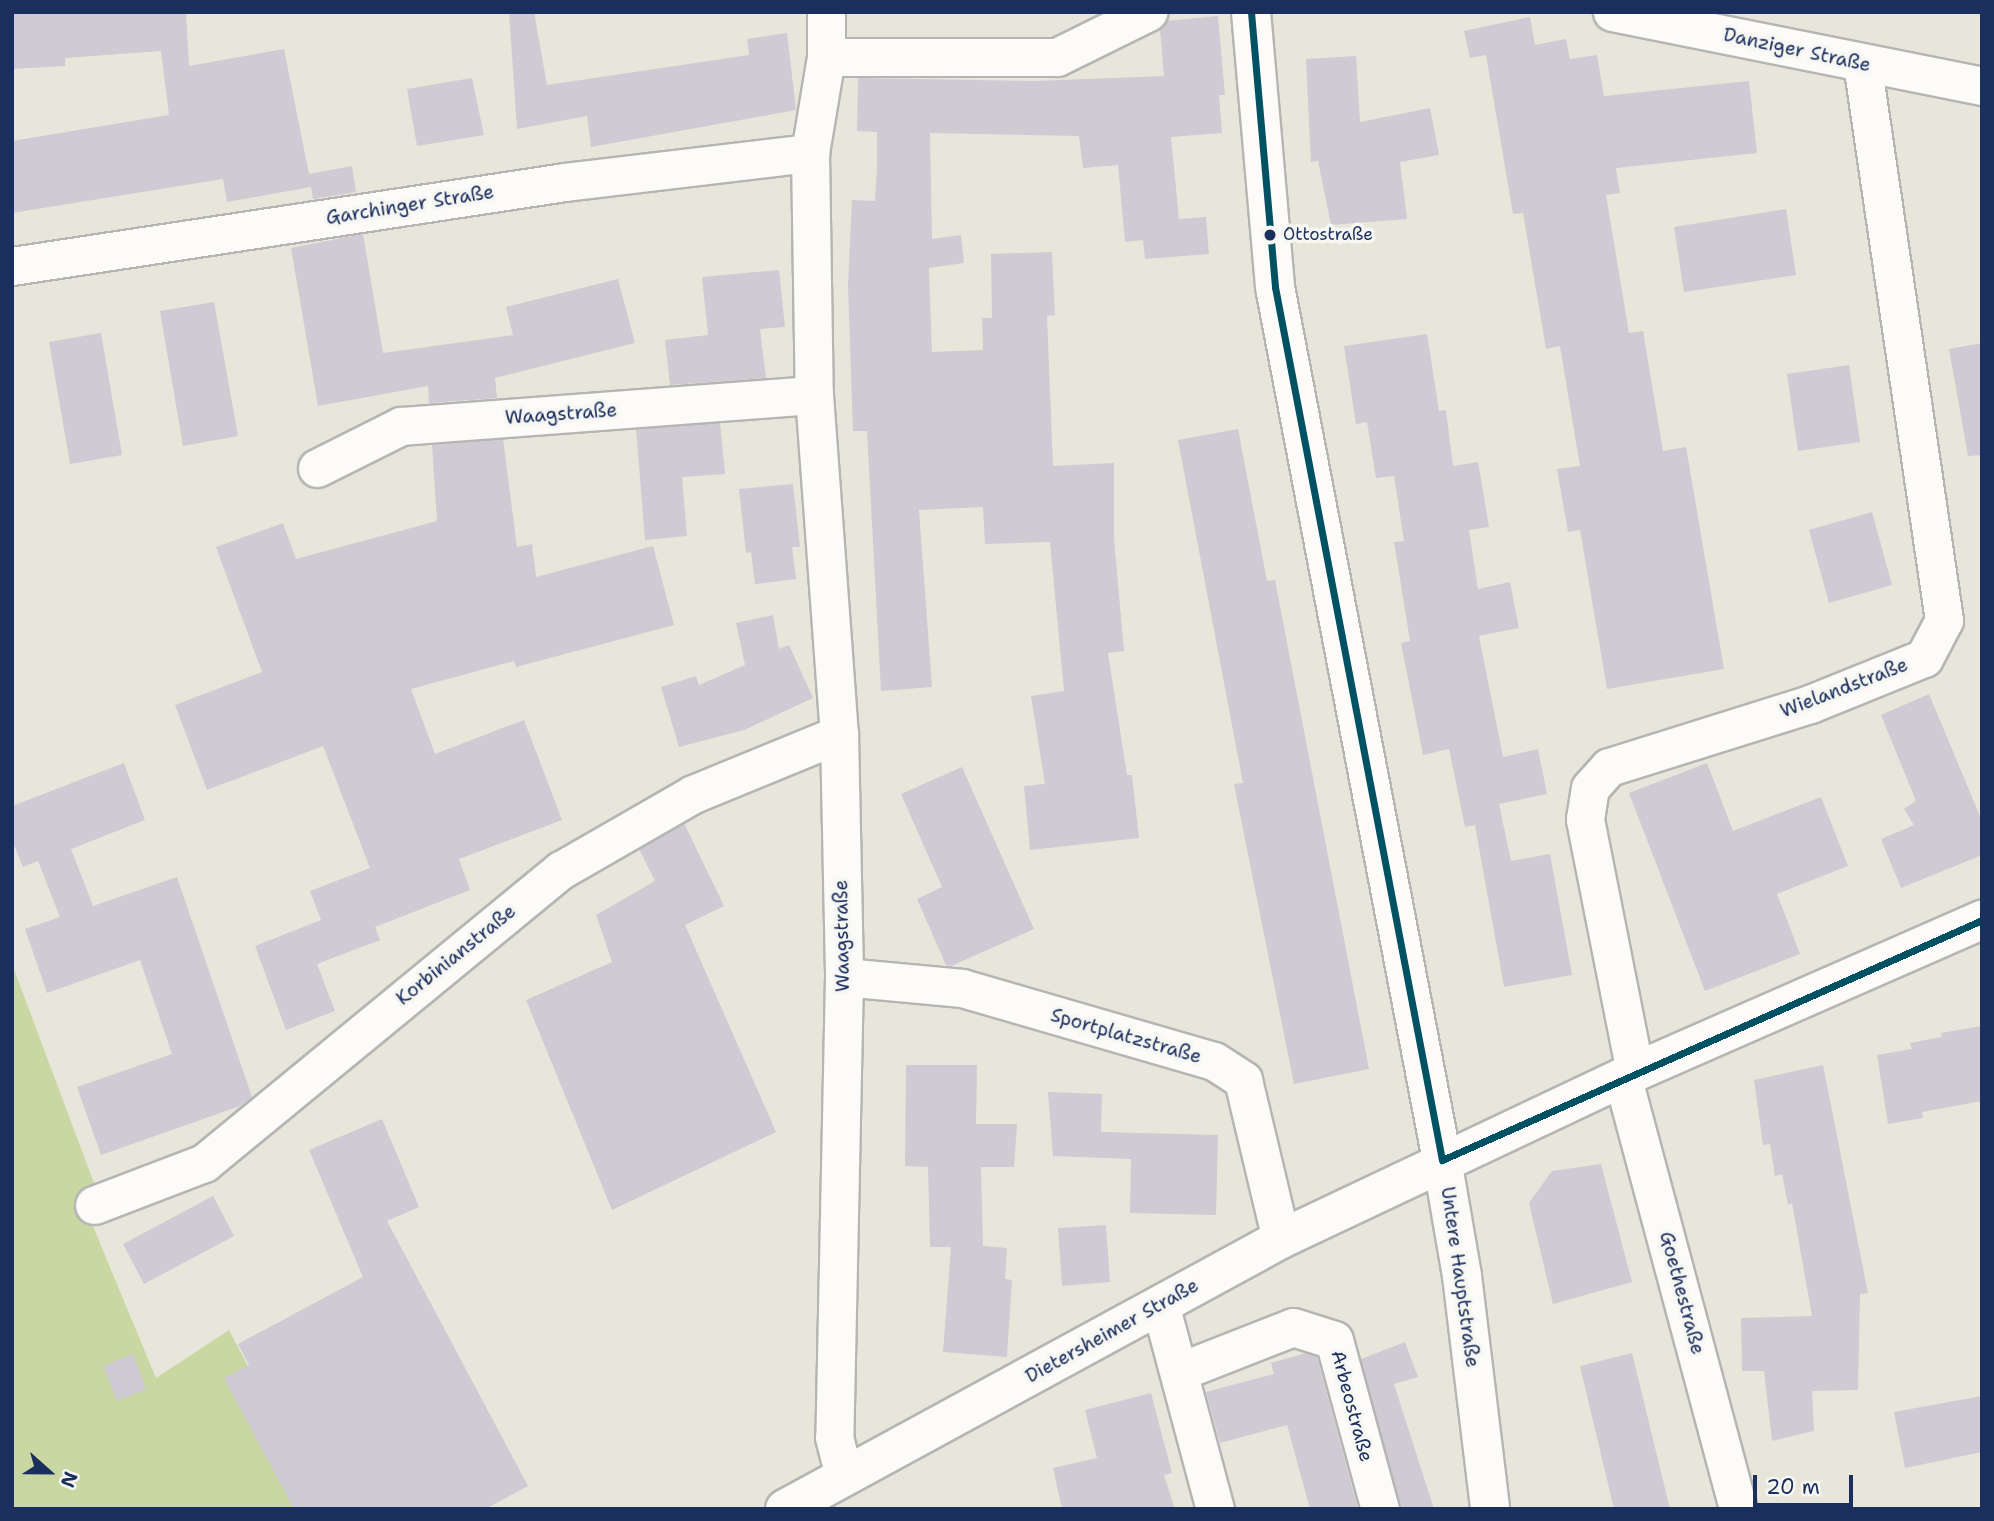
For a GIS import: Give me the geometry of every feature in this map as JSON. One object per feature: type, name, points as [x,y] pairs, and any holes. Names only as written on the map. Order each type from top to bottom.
[{"type":"main road","name":"Untere Hauptstraße","points":[[1251,12],[1275,287],[1442,1160],[1462,1276],[1490,1509]]},
{"type":"main road","name":"Dietersheimer Straße","points":[[785,1509],[1281,1239],[1442,1160],[1982,920]]},
{"type":"street","name":"Waagstraße","points":[[826,12],[826,57],[810,153],[814,395],[839,734],[844,977],[834,1437],[844,1476]]},
{"type":"street","points":[[826,57],[1057,57],[1148,12]]},
{"type":"street","name":"Danziger Straße","points":[[1612,12],[1982,86]]},
{"type":"street","name":"Wielandstraße","points":[[1629,1075],[1585,820],[1590,789],[1609,767],[1810,704],[1924,658],[1944,620],[1862,63]]},
{"type":"street","name":"Garchinger Straße","points":[[12,266],[565,181],[810,153]]},
{"type":"street","name":"Waagstraße","points":[[317,468],[401,426],[814,395]]},
{"type":"street","name":"Korbinianstraße","points":[[94,1205],[204,1163],[561,870],[693,794],[839,734]]},
{"type":"street","name":"Sportplatzstraße","points":[[844,977],[962,988],[1214,1061],[1243,1080],[1281,1239]]},
{"type":"street","name":"Goethestraße","points":[[1629,1075],[1738,1509]]},
{"type":"street","points":[[1160,1304],[1181,1371],[1215,1509]]},
{"type":"street","name":"Arbeostraße","points":[[1181,1371],[1293,1327],[1334,1340],[1380,1509]]},
{"type":"green space","points":[[12,964],[94,1183],[80,1195],[156,1378],[229,1330],[323,1509],[12,1509]]},
{"type":"building","points":[[12,12],[186,12],[189,66],[284,49],[309,174],[352,166],[356,192],[313,199],[311,187],[227,202],[223,179],[12,213],[12,141],[169,115],[161,51],[65,58],[65,66],[12,69]]},
{"type":"building","points":[[509,12],[534,12],[547,85],[749,55],[747,39],[787,33],[796,110],[591,147],[587,116],[517,129]]},
{"type":"building","points":[[1218,16],[1225,95],[1219,95],[1222,133],[1171,137],[1179,219],[1206,217],[1209,254],[1145,259],[1143,240],[1125,242],[1118,165],[1083,168],[1079,136],[930,133],[932,239],[961,235],[964,263],[929,268],[932,352],[983,350],[982,318],[992,318],[991,254],[1052,252],[1055,315],[1047,316],[1053,466],[1114,463],[1114,539],[1124,651],[1108,653],[1127,775],[1132,775],[1139,838],[1030,850],[1024,786],[1045,784],[1031,696],[1064,691],[1050,542],[985,544],[983,507],[919,510],[932,687],[881,691],[867,431],[853,431],[848,285],[852,200],[875,201],[877,166],[877,132],[857,131],[858,78],[1034,81],[1164,76],[1160,29],[1166,21]]},
{"type":"building","points":[[1530,17],[1535,45],[1566,39],[1570,59],[1597,55],[1604,96],[1749,81],[1757,153],[1616,168],[1620,193],[1606,195],[1629,333],[1643,331],[1663,451],[1686,447],[1724,669],[1607,689],[1580,530],[1568,532],[1557,469],[1580,466],[1560,346],[1546,349],[1523,213],[1513,214],[1486,55],[1470,58],[1464,31]]},
{"type":"building","points":[[1356,56],[1360,122],[1430,108],[1439,155],[1400,162],[1407,219],[1331,225],[1318,161],[1311,162],[1306,59]]},
{"type":"building","points":[[472,78],[484,135],[417,146],[407,89]]},
{"type":"building","points":[[1786,209],[1796,275],[1684,292],[1674,227]]},
{"type":"building","points":[[363,234],[383,353],[513,335],[506,307],[618,279],[635,343],[495,378],[497,398],[429,403],[428,386],[318,406],[291,248]]},
{"type":"building","points":[[779,270],[785,327],[760,329],[766,378],[670,385],[665,340],[708,335],[702,277]]},
{"type":"building","points":[[214,302],[238,436],[183,446],[160,311]]},
{"type":"building","points":[[101,333],[122,455],[70,464],[49,342]]},
{"type":"building","points":[[1427,334],[1439,411],[1446,410],[1453,466],[1478,462],[1489,527],[1469,530],[1478,589],[1510,582],[1519,628],[1479,636],[1503,757],[1538,749],[1547,794],[1499,804],[1511,861],[1550,854],[1572,975],[1504,987],[1475,825],[1465,827],[1449,749],[1423,755],[1401,643],[1410,641],[1394,542],[1404,541],[1394,476],[1376,478],[1367,422],[1356,424],[1344,346]]},
{"type":"building","points":[[1982,343],[1982,455],[1968,456],[1949,349]]},
{"type":"building","points":[[1849,365],[1860,442],[1798,451],[1787,374]]},
{"type":"building","points":[[720,423],[725,474],[682,477],[687,536],[645,540],[636,429]]},
{"type":"building","points":[[1238,429],[1267,581],[1275,580],[1369,1069],[1294,1084],[1234,784],[1243,783],[1178,440]]},
{"type":"building","points":[[503,439],[517,547],[532,544],[536,577],[653,546],[674,625],[516,667],[514,661],[411,689],[435,754],[524,720],[562,820],[459,859],[470,890],[375,927],[380,940],[317,964],[335,1011],[286,1030],[255,946],[321,920],[310,891],[370,868],[323,746],[207,790],[175,705],[262,672],[216,547],[283,523],[296,559],[437,521],[432,445]]},
{"type":"building","points":[[793,484],[800,547],[792,547],[796,579],[755,584],[751,552],[746,553],[739,489]]},
{"type":"building","points":[[1872,512],[1892,585],[1829,603],[1809,530]]},
{"type":"building","points":[[773,615],[779,649],[789,645],[813,698],[744,730],[679,747],[661,687],[696,676],[699,685],[745,665],[736,623]]},
{"type":"building","points":[[1929,694],[1982,821],[1982,855],[1901,888],[1881,839],[1914,825],[1904,809],[1916,801],[1881,715]]},
{"type":"building","points":[[124,763],[145,820],[71,849],[93,906],[177,877],[252,1097],[240,1106],[101,1155],[77,1087],[172,1054],[140,960],[47,993],[25,929],[60,917],[38,861],[23,867],[12,840],[12,806]]},
{"type":"building","points":[[1707,763],[1733,831],[1821,797],[1848,866],[1777,894],[1800,954],[1705,991],[1629,793]]},
{"type":"building","points":[[962,767],[1034,929],[951,966],[946,965],[917,899],[942,887],[901,794]]},
{"type":"building","points":[[684,823],[724,906],[685,925],[776,1132],[612,1210],[526,1000],[612,962],[596,915],[655,881],[639,849]]},
{"type":"building","points":[[1982,1026],[1982,1101],[1922,1112],[1923,1118],[1888,1124],[1877,1055],[1912,1049],[1910,1043],[1942,1037],[1941,1033]]},
{"type":"building","points":[[906,1065],[977,1065],[976,1124],[1017,1124],[1014,1167],[981,1167],[983,1246],[1007,1248],[1005,1279],[1012,1280],[1007,1357],[943,1352],[951,1247],[930,1247],[928,1167],[905,1166]]},
{"type":"building","points":[[1823,1065],[1868,1293],[1860,1294],[1858,1390],[1812,1391],[1814,1431],[1772,1441],[1764,1371],[1742,1371],[1741,1318],[1812,1316],[1792,1203],[1788,1205],[1782,1174],[1775,1176],[1770,1144],[1763,1145],[1754,1080]]},
{"type":"building","points":[[1048,1092],[1102,1094],[1101,1132],[1218,1135],[1216,1215],[1130,1213],[1131,1159],[1053,1156]]},
{"type":"building","points":[[382,1119],[419,1207],[387,1221],[528,1486],[485,1509],[294,1509],[224,1378],[249,1365],[238,1344],[363,1277],[309,1150]]},
{"type":"building","points":[[1601,1164],[1632,1282],[1553,1304],[1529,1203],[1552,1171]]},
{"type":"building","points":[[213,1196],[234,1236],[144,1284],[123,1244]]},
{"type":"building","points":[[1106,1225],[1110,1282],[1062,1286],[1058,1228]]},
{"type":"building","points":[[1405,1342],[1418,1377],[1394,1384],[1434,1509],[1400,1509],[1361,1359]]},
{"type":"building","points":[[1306,1353],[1317,1357],[1358,1509],[1310,1509],[1287,1425],[1220,1443],[1206,1392],[1274,1374],[1271,1363]]},
{"type":"building","points":[[1632,1353],[1670,1509],[1614,1509],[1580,1366]]},
{"type":"building","points":[[133,1354],[146,1389],[117,1401],[103,1366]]},
{"type":"building","points":[[1151,1393],[1172,1473],[1164,1475],[1175,1509],[1062,1509],[1053,1468],[1097,1458],[1085,1410]]},
{"type":"building","points":[[1982,1396],[1982,1452],[1905,1468],[1894,1412]]},
{"type":"transit line","points":[[1251,12],[1275,287],[1442,1160],[1982,920]]},
{"type":"place","name":"Ottostraße","points":[[1270,235]]}]
